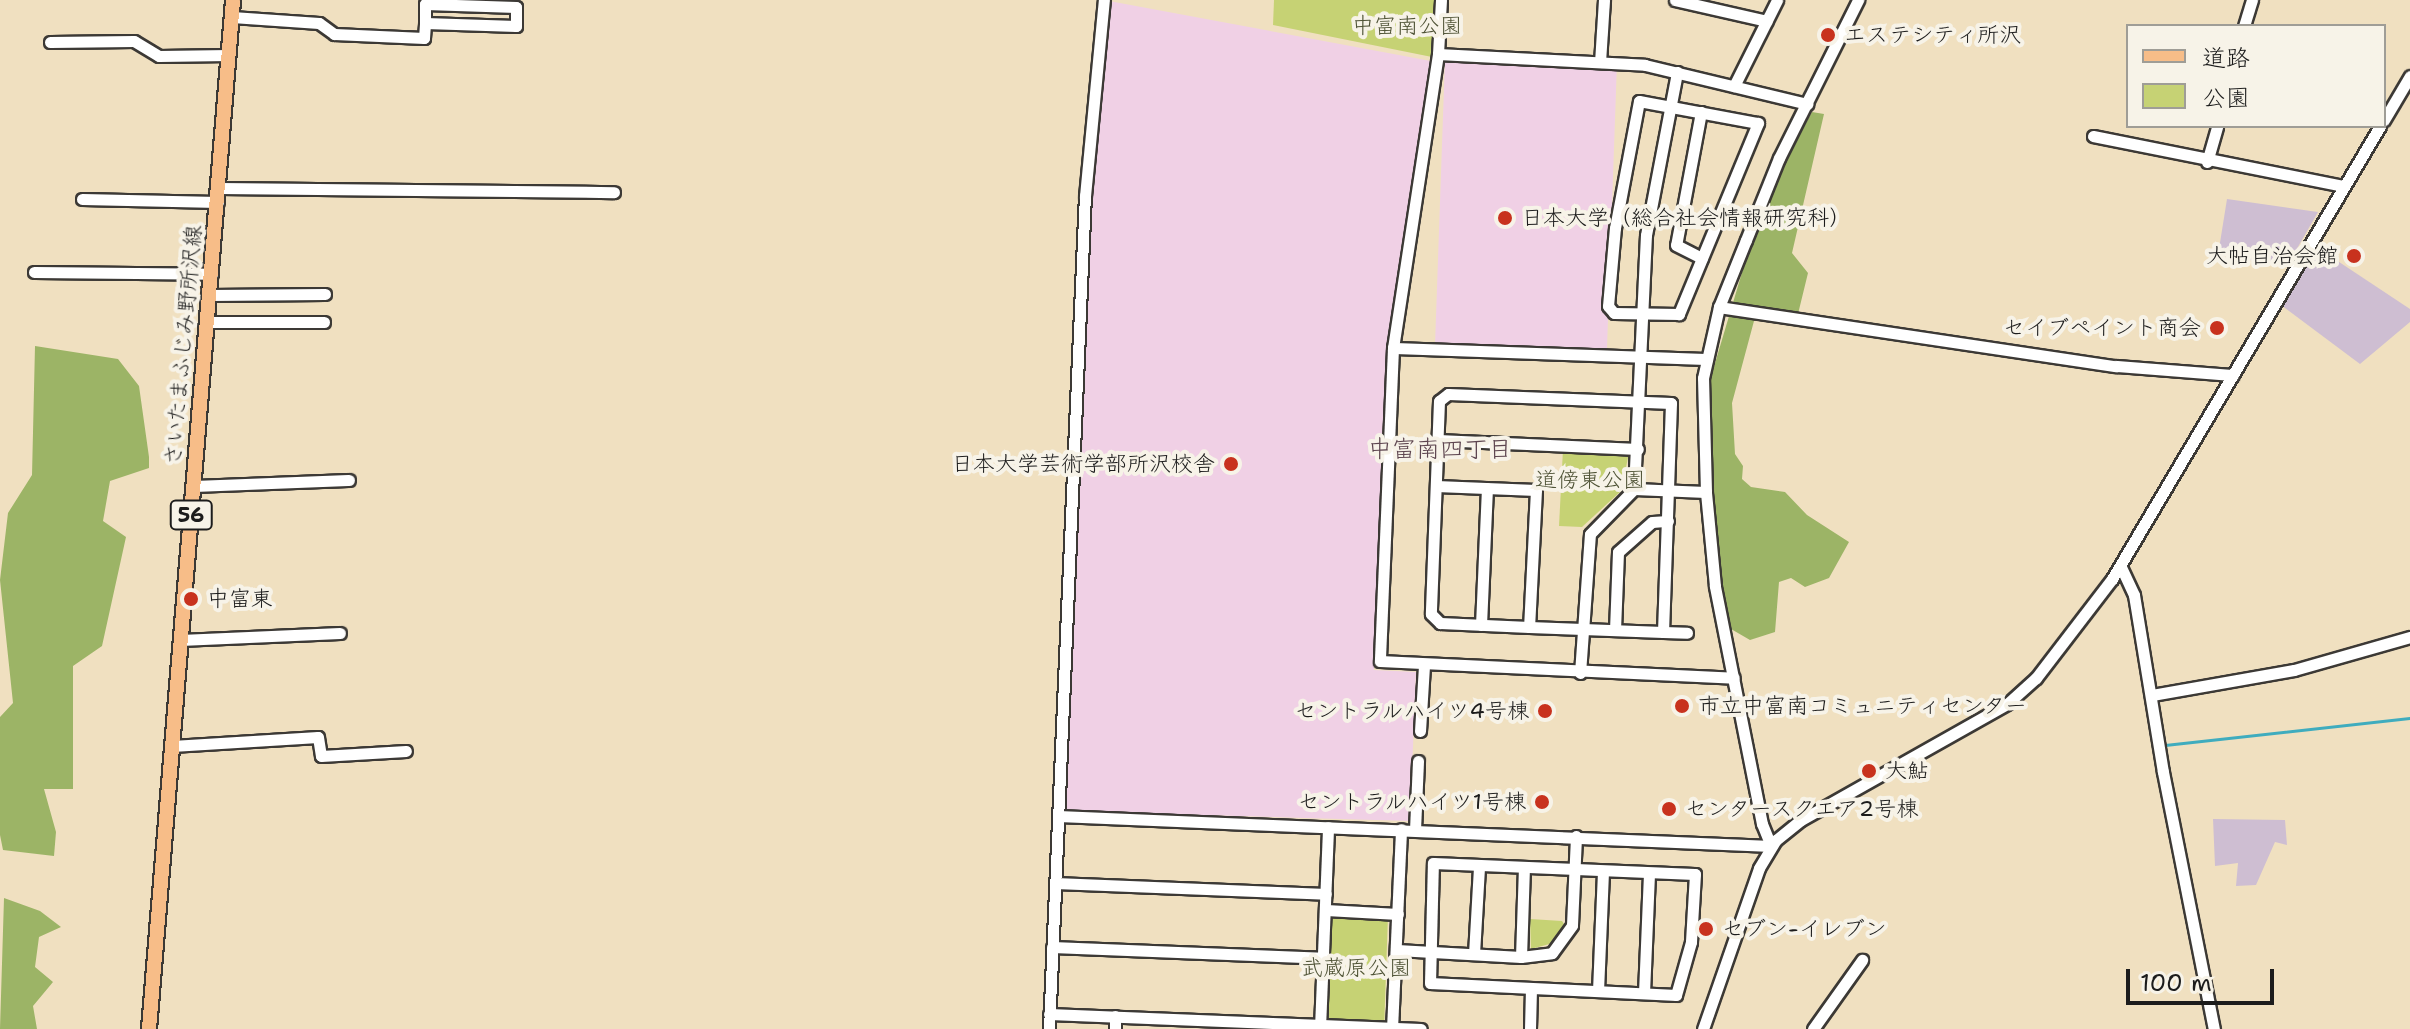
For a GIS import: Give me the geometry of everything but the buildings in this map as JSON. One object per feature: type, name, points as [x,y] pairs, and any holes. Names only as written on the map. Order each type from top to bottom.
[{"type":"main road","name":"さいたまふじみ野所沢線","points":[[149,1029],[233,0]]},
{"type":"street","points":[[1049,1029],[1085,196],[1104,0]]},
{"type":"street","points":[[1441,0],[1438,54],[1393,348],[1380,661],[1424,666],[1734,678]]},
{"type":"street","points":[[1600,62],[1604,0]]},
{"type":"street","points":[[1675,0],[1767,21]]},
{"type":"street","points":[[1734,86],[1777,0]]},
{"type":"street","points":[[1771,846],[1715,586],[1702,401],[1707,359],[1719,307],[1807,104],[1858,0]]},
{"type":"street","points":[[2245,24],[2252,0]]},
{"type":"street","points":[[232,17],[319,23],[334,34],[424,38],[425,4],[516,7],[516,26],[425,23]]},
{"type":"street","points":[[50,42],[134,41],[159,56],[229,55]]},
{"type":"street","points":[[1438,54],[1600,62],[1677,72],[1807,104]]},
{"type":"street","points":[[1580,673],[1588,540],[1634,489],[1641,401],[1646,235],[1677,72]]},
{"type":"street","points":[[2386,117],[2410,76]]},
{"type":"street","points":[[1639,101],[1671,105],[1758,123],[1679,314],[1614,313],[1608,306],[1615,228],[1639,101]]},
{"type":"street","points":[[1701,112],[1676,245],[1702,258]]},
{"type":"street","points":[[2207,162],[2216,128]]},
{"type":"street","points":[[1703,1029],[1771,846],[1801,820],[2007,704],[2036,678],[2121,567],[2379,128]]},
{"type":"street","points":[[2093,136],[2207,162],[2344,186]]},
{"type":"street","points":[[82,199],[614,192]]},
{"type":"street","points":[[34,272],[212,274]]},
{"type":"street","points":[[210,295],[325,294]]},
{"type":"street","points":[[1719,307],[2116,366],[2233,375]]},
{"type":"street","points":[[208,322],[324,322]]},
{"type":"street","points":[[1393,348],[1707,359]]},
{"type":"street","points":[[1663,632],[1671,403],[1448,394],[1439,401],[1431,614],[1440,623],[1687,633]]},
{"type":"street","points":[[1438,440],[1638,449]]},
{"type":"street","points":[[193,486],[349,480]]},
{"type":"street","points":[[1436,486],[1536,490],[1529,627]]},
{"type":"street","points":[[1481,625],[1487,488]]},
{"type":"street","points":[[1634,489],[1706,492]]},
{"type":"street","points":[[1615,630],[1618,552],[1652,522],[1668,521]]},
{"type":"street","points":[[2121,567],[2131,582],[2214,1029]]},
{"type":"street","points":[[180,640],[340,633]]},
{"type":"street","points":[[2152,695],[2323,663],[2410,637]]},
{"type":"street","points":[[1420,731],[1424,666]]},
{"type":"street","points":[[172,746],[318,737],[321,756],[406,751]]},
{"type":"street","points":[[1415,830],[1418,761]]},
{"type":"street","points":[[1058,816],[1771,846]]},
{"type":"street","points":[[1320,1027],[1328,827]]},
{"type":"street","points":[[1392,1029],[1401,829]]},
{"type":"street","points":[[1397,950],[1521,957],[1552,953],[1568,937],[1576,836]]},
{"type":"street","points":[[1433,863],[1574,870],[1695,874],[1691,942],[1676,995],[1430,983],[1433,863]]},
{"type":"street","points":[[1474,954],[1479,866]]},
{"type":"street","points":[[1521,957],[1524,868]]},
{"type":"street","points":[[1598,991],[1603,871]]},
{"type":"street","points":[[1644,993],[1649,873]]},
{"type":"street","points":[[1055,883],[1326,894]]},
{"type":"street","points":[[1326,910],[1398,914]]},
{"type":"street","points":[[1052,947],[1322,958]]},
{"type":"street","points":[[1813,1029],[1862,960]]},
{"type":"street","points":[[1530,1029],[1531,988]]},
{"type":"street","points":[[1049,1014],[1115,1016],[1183,1024],[1421,1029]]},
{"type":"street","points":[[1115,1016],[1115,1029]]},
{"type":"shaded area","name":"日本大学芸術学部所沢校舎","points":[[1109,1],[1431,61],[1388,347],[1374,670],[1416,672],[1410,821],[1062,811],[1090,202]]},
{"type":"shaded area","name":"日本大学（総合社会情報研究科）","points":[[1445,59],[1617,65],[1607,350],[1435,344]]},
{"type":"shaded area","points":[[2227,199],[2318,212],[2287,266],[2218,255]]},
{"type":"shaded area","points":[[2315,246],[2410,309],[2410,322],[2360,364],[2281,305]]},
{"type":"shaded area","points":[[2213,819],[2285,820],[2287,845],[2275,842],[2256,885],[2236,886],[2238,863],[2215,866]]},
{"type":"green space","name":"中富南公園","points":[[1274,0],[1435,0],[1432,57],[1273,25]]},
{"type":"green space","points":[[1812,112],[1824,114],[1792,253],[1808,273],[1798,314],[1768,310],[1754,321],[1732,403],[1735,454],[1743,466],[1742,479],[1751,487],[1785,492],[1807,515],[1849,542],[1829,578],[1805,587],[1791,578],[1779,582],[1775,632],[1750,640],[1731,629],[1720,593],[1710,479],[1710,380],[1746,259],[1785,160]]},
{"type":"green space","points":[[35,346],[118,359],[139,386],[149,457],[149,468],[110,481],[103,521],[126,537],[102,646],[73,666],[73,789],[44,789],[56,832],[54,856],[3,850],[0,835],[0,717],[13,703],[0,580],[8,513],[32,475]]},
{"type":"green space","name":"道傍東公園","points":[[1563,449],[1629,453],[1621,491],[1582,527],[1559,526]]},
{"type":"green space","points":[[4,898],[40,911],[61,927],[39,937],[35,967],[53,982],[33,1006],[37,1029],[0,1029]]},
{"type":"green space","name":"武蔵原公園","points":[[1332,915],[1388,917],[1384,1021],[1328,1019]]},
{"type":"green space","points":[[1530,919],[1562,921],[1564,924],[1553,943],[1531,949]]},
{"type":"waterway","points":[[2165,745],[2410,718]]},
{"type":"place","name":"エステシティ所沢","points":[[1828,35]]},
{"type":"place","name":"日本大学（総合社会情報研究科）","points":[[1505,218]]},
{"type":"place","name":"大帖自治会館","points":[[2354,256]]},
{"type":"place","name":"セイブペイント商会","points":[[2217,328]]},
{"type":"place","name":"日本大学芸術学部所沢校舎","points":[[1231,464]]},
{"type":"place","name":"中富東","points":[[191,599]]},
{"type":"place","name":"市立中富南コミュニティセンター","points":[[1682,706]]},
{"type":"place","name":"セントラルハイツ4号棟","points":[[1545,711]]},
{"type":"place","name":"大鮎","points":[[1869,771]]},
{"type":"place","name":"セントラルハイツ1号棟","points":[[1542,802]]},
{"type":"place","name":"センタースクエア2号棟","points":[[1669,809]]},
{"type":"place","name":"セブン-イレブン","points":[[1706,929]]},
{"type":"district","name":"中富南四丁目","points":[[1440,450]]}]
